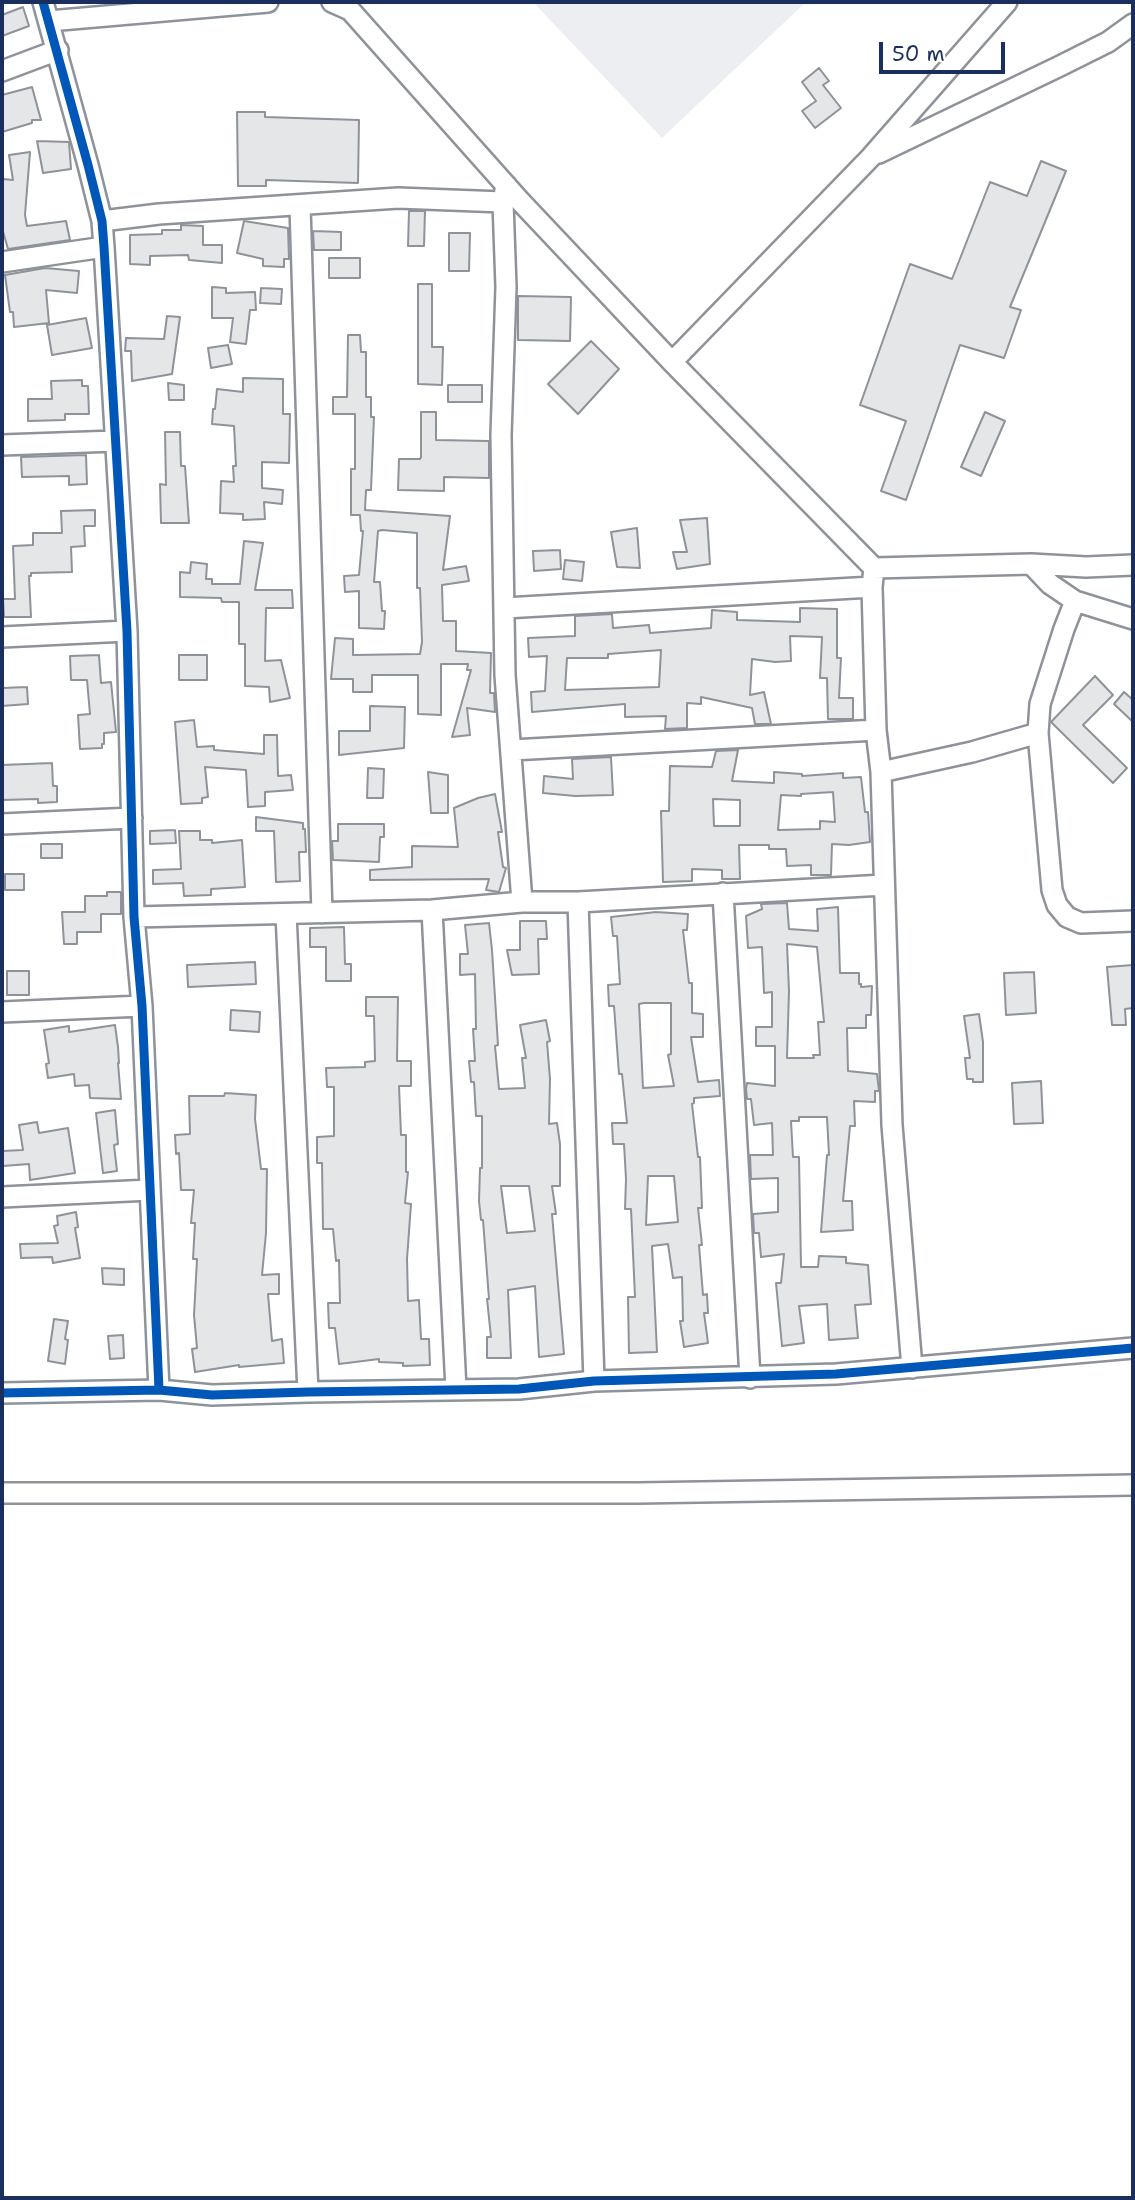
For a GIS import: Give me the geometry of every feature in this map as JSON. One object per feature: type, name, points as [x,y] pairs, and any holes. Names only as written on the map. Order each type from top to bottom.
[{"type":"street","points":[[159,1390],[142,1006],[134,918],[127,631],[102,221],[46,11],[268,2]]},
{"type":"street","points":[[672,362],[871,157],[1007,2]]},
{"type":"street","points":[[347,4],[504,193],[672,362],[873,578],[876,730],[881,772],[892,1125],[912,1368]]},
{"type":"street","points":[[871,157],[1108,42],[1133,24]]},
{"type":"street","points":[[2,71],[58,50]]},
{"type":"street","points":[[102,221],[159,214],[504,193]]},
{"type":"street","points":[[504,193],[506,287],[501,435],[505,675],[523,902]]},
{"type":"street","points":[[300,205],[322,913]]},
{"type":"street","points":[[2,262],[104,247]]},
{"type":"street","points":[[2,445],[115,441]]},
{"type":"street","points":[[505,608],[1031,564],[1086,567],[1133,565]]},
{"type":"street","points":[[1031,564],[1050,584],[1075,601],[1133,618]]},
{"type":"street","points":[[1075,601],[1040,704],[1038,733],[1052,890],[1057,905],[1067,917],[1082,923],[1133,921]]},
{"type":"street","points":[[2,637],[127,631]]},
{"type":"street","points":[[512,750],[876,730]]},
{"type":"street","points":[[881,772],[972,752],[1038,733]]},
{"type":"street","points":[[2,824],[132,818]]},
{"type":"street","points":[[134,918],[432,910],[523,902],[578,902],[884,885]]},
{"type":"street","points":[[723,893],[750,1378]]},
{"type":"street","points":[[578,902],[594,1381]]},
{"type":"street","points":[[432,910],[456,1389]]},
{"type":"street","points":[[286,914],[307,1392]]},
{"type":"street","points":[[2,1012],[142,1006]]},
{"type":"street","points":[[2,1197],[150,1190]]},
{"type":"street","points":[[2,1393],[159,1390],[212,1395],[519,1389],[594,1381],[836,1374],[1133,1348]]},
{"type":"street","points":[[2,1493],[638,1493],[1133,1485]]},
{"type":"shaded area","points":[[533,2],[806,2],[662,138]]},
{"type":"building","points":[[23,7],[29,26],[2,36],[2,15]]},
{"type":"building","points":[[819,68],[829,81],[823,85],[841,108],[815,128],[802,111],[816,101],[802,82]]},
{"type":"building","points":[[32,87],[41,120],[32,120],[32,123],[2,132],[2,95]]},
{"type":"building","points":[[237,112],[265,112],[265,117],[359,120],[358,183],[266,180],[266,186],[238,186]]},
{"type":"building","points":[[37,141],[69,142],[71,169],[43,173]]},
{"type":"building","points":[[30,152],[25,215],[27,226],[66,221],[70,240],[8,249],[2,228],[3,179],[13,180],[9,155]]},
{"type":"building","points":[[1041,161],[1066,171],[1010,307],[1021,310],[1004,358],[960,345],[906,500],[881,491],[906,421],[860,405],[910,264],[952,279],[990,182],[1027,196]]},
{"type":"building","points":[[409,211],[425,211],[424,246],[408,246]]},
{"type":"building","points":[[244,221],[288,228],[289,259],[284,259],[284,267],[263,266],[263,259],[237,253]]},
{"type":"building","points":[[181,225],[203,226],[203,245],[222,245],[222,263],[189,260],[188,255],[150,256],[150,265],[130,264],[130,235],[162,234],[162,230],[181,230]]},
{"type":"building","points":[[313,231],[341,232],[341,250],[314,250]]},
{"type":"building","points":[[449,233],[470,233],[469,271],[449,271]]},
{"type":"building","points":[[329,258],[360,258],[360,278],[329,278]]},
{"type":"building","points":[[45,268],[79,271],[77,293],[46,290],[49,323],[14,327],[5,275]]},
{"type":"building","points":[[418,284],[432,284],[432,347],[443,347],[442,385],[418,384]]},
{"type":"building","points":[[212,287],[226,288],[226,293],[255,292],[256,310],[250,310],[246,344],[230,342],[233,318],[212,318]]},
{"type":"building","points":[[261,288],[282,289],[281,304],[260,303]]},
{"type":"building","points":[[518,296],[571,297],[570,341],[518,340]]},
{"type":"building","points":[[167,316],[180,317],[172,374],[132,381],[131,351],[125,351],[126,338],[164,339]]},
{"type":"building","points":[[86,318],[92,348],[52,355],[47,325]]},
{"type":"building","points":[[348,335],[360,335],[361,352],[366,352],[366,397],[371,397],[371,417],[374,417],[371,490],[366,490],[365,510],[450,516],[443,570],[466,566],[469,581],[442,585],[443,621],[456,621],[456,651],[491,653],[490,693],[494,693],[495,712],[467,708],[470,735],[452,737],[471,670],[467,670],[468,664],[441,664],[441,715],[418,714],[418,675],[372,675],[372,692],[353,692],[353,679],[331,679],[335,638],[353,639],[353,655],[420,654],[422,642],[420,588],[417,588],[417,533],[378,531],[374,582],[380,582],[382,611],[385,611],[384,629],[359,628],[359,591],[345,592],[344,576],[359,575],[363,531],[360,515],[351,515],[351,469],[355,469],[355,414],[333,414],[333,397],[347,397]]},
{"type":"building","points":[[591,341],[619,369],[578,414],[548,384]]},
{"type":"building","points":[[228,345],[232,364],[211,368],[208,348]]},
{"type":"building","points":[[243,378],[283,379],[283,414],[290,414],[289,463],[262,462],[262,488],[283,490],[282,504],[264,502],[265,519],[243,520],[243,514],[220,513],[221,481],[234,482],[234,426],[212,424],[213,409],[217,389],[243,392]]},
{"type":"building","points":[[82,380],[82,386],[88,386],[89,414],[65,414],[65,420],[28,421],[28,399],[52,399],[51,381]]},
{"type":"building","points":[[168,383],[184,385],[184,400],[169,400]]},
{"type":"building","points":[[448,385],[482,385],[482,402],[448,402]]},
{"type":"building","points":[[421,412],[436,412],[436,440],[489,441],[489,478],[444,477],[444,491],[398,490],[399,459],[421,457]]},
{"type":"building","points":[[985,412],[1005,421],[981,476],[961,467]]},
{"type":"building","points":[[165,432],[180,432],[181,466],[185,466],[189,523],[161,523],[160,484],[166,485]]},
{"type":"building","points":[[86,455],[87,484],[69,485],[69,476],[22,477],[21,457]]},
{"type":"building","points":[[95,510],[95,526],[84,526],[85,546],[71,547],[72,572],[31,573],[31,617],[4,617],[3,599],[15,599],[13,546],[33,545],[33,533],[62,533],[61,511]]},
{"type":"building","points":[[707,518],[710,564],[677,569],[673,552],[687,552],[680,520]]},
{"type":"building","points":[[637,528],[640,568],[617,567],[611,532]]},
{"type":"building","points":[[244,541],[263,543],[255,590],[292,590],[293,608],[266,608],[265,661],[281,660],[290,698],[270,702],[269,687],[245,686],[245,644],[239,644],[239,602],[222,602],[221,598],[180,597],[180,572],[190,573],[191,562],[207,564],[206,579],[212,579],[212,584],[240,584]]},
{"type":"building","points":[[560,550],[561,569],[534,571],[533,551]]},
{"type":"building","points":[[565,560],[584,562],[582,581],[563,579]]},
{"type":"building","points":[[800,608],[837,609],[837,658],[841,658],[839,698],[853,698],[853,719],[828,719],[827,678],[820,678],[822,637],[790,636],[791,661],[752,659],[750,695],[764,692],[771,724],[755,724],[752,708],[701,697],[701,704],[687,703],[687,728],[665,729],[666,716],[625,717],[625,704],[532,712],[531,692],[545,691],[547,656],[529,657],[528,638],[575,636],[575,616],[612,614],[613,628],[649,625],[650,633],[711,628],[712,610],[737,612],[737,620],[800,622]],"holes":[[[661,650],[659,687],[565,690],[567,658],[608,658],[608,654]]]},
{"type":"building","points":[[99,655],[101,683],[111,682],[116,732],[104,733],[102,748],[80,749],[78,715],[90,714],[87,680],[71,680],[70,656]]},
{"type":"building","points":[[179,655],[207,655],[207,680],[179,680]]},
{"type":"building","points":[[1095,676],[1113,695],[1083,725],[1127,768],[1113,783],[1051,722]]},
{"type":"building","points":[[27,687],[28,704],[2,706],[2,688]]},
{"type":"building","points":[[1124,692],[1133,700],[1133,722],[1114,704]]},
{"type":"building","points":[[370,706],[405,707],[404,748],[339,755],[339,731],[370,731]]},
{"type":"building","points":[[194,720],[197,747],[214,746],[214,750],[264,754],[264,735],[277,735],[278,776],[291,775],[293,790],[265,792],[265,806],[248,807],[246,770],[205,767],[208,797],[202,798],[202,803],[181,804],[175,722]]},
{"type":"building","points":[[738,750],[732,781],[774,783],[774,772],[802,776],[843,773],[843,778],[861,777],[865,812],[868,812],[870,842],[832,844],[831,875],[811,875],[811,865],[787,866],[786,849],[769,849],[769,845],[739,845],[740,879],[722,879],[722,870],[692,869],[692,881],[663,882],[661,811],[669,811],[670,766],[712,767],[716,751]],"holes":[[[833,792],[835,822],[820,821],[820,829],[778,830],[781,795],[801,796]],[[713,799],[740,800],[740,826],[714,826]]]},
{"type":"building","points":[[611,757],[613,795],[543,793],[544,776],[573,779],[572,759]]},
{"type":"building","points":[[52,763],[57,802],[38,803],[38,799],[2,800],[2,765]]},
{"type":"building","points":[[368,768],[384,769],[383,798],[367,798]]},
{"type":"building","points":[[428,772],[448,775],[448,813],[431,813]]},
{"type":"building","points":[[495,794],[502,832],[498,832],[503,867],[506,868],[499,892],[486,890],[489,879],[370,880],[370,870],[412,867],[412,846],[458,847],[454,808]]},
{"type":"building","points":[[256,817],[303,823],[306,852],[299,852],[300,881],[276,882],[274,831],[256,831]]},
{"type":"building","points":[[338,824],[384,824],[384,837],[380,837],[379,862],[333,860],[332,841],[338,841]]},
{"type":"building","points":[[175,830],[176,843],[150,844],[150,831]]},
{"type":"building","points":[[179,831],[200,831],[200,840],[212,840],[212,843],[242,840],[245,887],[211,889],[211,895],[184,896],[183,883],[153,884],[153,870],[181,869]]},
{"type":"building","points":[[41,844],[62,844],[62,858],[41,858]]},
{"type":"building","points":[[5,874],[24,874],[24,890],[5,890]]},
{"type":"building","points":[[107,892],[121,892],[121,914],[101,914],[101,932],[77,932],[77,944],[64,944],[62,912],[85,912],[85,896],[107,896]]},
{"type":"building","points":[[787,903],[789,929],[818,931],[817,909],[838,907],[840,973],[859,973],[861,987],[872,986],[871,1015],[866,1015],[866,1028],[847,1028],[848,1071],[877,1074],[879,1091],[875,1091],[875,1102],[854,1101],[855,1126],[850,1126],[843,1201],[852,1201],[853,1230],[821,1232],[829,1155],[827,1117],[799,1117],[799,1121],[791,1121],[793,1157],[799,1157],[801,1267],[818,1267],[819,1256],[846,1257],[846,1263],[868,1265],[871,1304],[855,1305],[858,1338],[829,1340],[827,1304],[799,1306],[804,1343],[782,1346],[776,1283],[781,1283],[784,1254],[761,1257],[759,1233],[754,1233],[753,1214],[778,1212],[778,1178],[751,1179],[750,1155],[773,1155],[772,1123],[754,1125],[751,1099],[747,1099],[746,1089],[747,1083],[775,1086],[775,1046],[756,1046],[756,1027],[772,1027],[772,992],[764,993],[762,947],[748,948],[746,916],[762,909],[761,904]],"holes":[[[787,944],[817,947],[824,1022],[818,1022],[820,1055],[813,1055],[814,1058],[787,1058]]]},
{"type":"building","points":[[656,912],[688,914],[687,930],[683,930],[689,983],[692,983],[692,1013],[703,1014],[703,1037],[691,1037],[698,1082],[719,1080],[720,1096],[694,1098],[692,1104],[700,1157],[702,1208],[698,1208],[702,1245],[699,1245],[703,1295],[707,1294],[708,1313],[704,1313],[708,1343],[684,1347],[680,1321],[683,1321],[682,1277],[673,1278],[668,1244],[652,1246],[657,1352],[629,1353],[628,1297],[635,1297],[631,1209],[625,1209],[624,1144],[613,1144],[612,1123],[627,1123],[622,1074],[619,1074],[614,1006],[609,1006],[608,985],[620,984],[617,936],[613,936],[611,917]],"holes":[[[671,1003],[671,1054],[668,1055],[674,1086],[643,1088],[639,1004]],[[648,1176],[674,1176],[678,1222],[646,1225]]]},
{"type":"building","points":[[520,921],[546,921],[547,939],[538,939],[539,974],[512,975],[507,950],[520,950]]},
{"type":"building","points":[[489,923],[499,1089],[525,1088],[522,1058],[526,1058],[520,1025],[546,1020],[550,1041],[547,1042],[549,1124],[557,1123],[560,1144],[560,1186],[552,1186],[556,1214],[552,1214],[564,1354],[539,1357],[535,1286],[508,1290],[511,1358],[487,1358],[487,1337],[491,1337],[483,1220],[479,1201],[482,1116],[476,1116],[474,1082],[471,1082],[469,1061],[475,1061],[475,974],[460,975],[460,954],[468,954],[465,925]],"holes":[[[501,1186],[529,1186],[535,1231],[507,1233]]]},
{"type":"building","points":[[344,927],[345,964],[351,964],[351,981],[326,981],[326,947],[310,947],[310,928]]},
{"type":"building","points":[[255,962],[256,984],[188,987],[187,965]]},
{"type":"building","points":[[1133,965],[1133,1008],[1125,1009],[1126,1025],[1112,1025],[1107,967]]},
{"type":"building","points":[[7,971],[29,971],[29,995],[7,995]]},
{"type":"building","points":[[1034,972],[1036,1013],[1006,1015],[1004,973]]},
{"type":"building","points":[[366,997],[398,997],[397,1061],[411,1061],[411,1086],[399,1086],[401,1135],[406,1135],[408,1172],[405,1203],[411,1204],[407,1259],[408,1301],[419,1300],[421,1339],[429,1339],[430,1365],[403,1366],[403,1363],[379,1362],[379,1359],[339,1364],[335,1328],[329,1328],[328,1303],[340,1303],[339,1260],[336,1261],[333,1229],[323,1229],[322,1163],[317,1163],[317,1137],[334,1136],[334,1087],[327,1087],[326,1068],[365,1067],[365,1062],[375,1061],[374,1016],[366,1016]]},
{"type":"building","points":[[231,1010],[260,1012],[259,1032],[230,1030]]},
{"type":"building","points":[[979,1014],[983,1042],[983,1082],[973,1082],[973,1079],[967,1079],[965,1058],[970,1058],[964,1016]]},
{"type":"building","points":[[115,1025],[121,1099],[90,1098],[89,1085],[75,1086],[74,1074],[48,1078],[46,1064],[49,1063],[44,1030],[69,1026],[69,1032]]},
{"type":"building","points":[[1041,1081],[1043,1123],[1014,1124],[1012,1083]]},
{"type":"building","points":[[225,1093],[256,1095],[255,1119],[261,1169],[267,1169],[262,1275],[279,1274],[279,1294],[268,1294],[272,1341],[282,1339],[284,1363],[239,1365],[195,1372],[192,1349],[197,1348],[194,1315],[197,1259],[193,1259],[195,1223],[191,1223],[194,1190],[181,1190],[175,1135],[190,1134],[189,1096],[224,1096]]},
{"type":"building","points":[[115,1110],[118,1144],[114,1145],[117,1171],[103,1173],[96,1113]]},
{"type":"building","points":[[37,1122],[39,1133],[68,1128],[75,1173],[30,1180],[29,1164],[3,1166],[2,1151],[23,1150],[19,1125]]},
{"type":"building","points":[[76,1212],[78,1227],[75,1228],[80,1258],[53,1263],[52,1257],[21,1258],[20,1244],[58,1243],[54,1226],[58,1225],[57,1216]]},
{"type":"building","points":[[102,1268],[124,1269],[124,1285],[103,1284]]},
{"type":"building","points":[[54,1319],[68,1321],[65,1364],[48,1361]]},
{"type":"building","points":[[123,1335],[124,1358],[110,1359],[108,1336]]},
{"type":"cycle path","points":[[43,2],[102,221],[127,631],[134,917],[142,1006],[159,1390]]},
{"type":"cycle path","points":[[2,1393],[159,1390],[212,1395],[519,1389],[594,1381],[836,1374],[1133,1348]]}]
